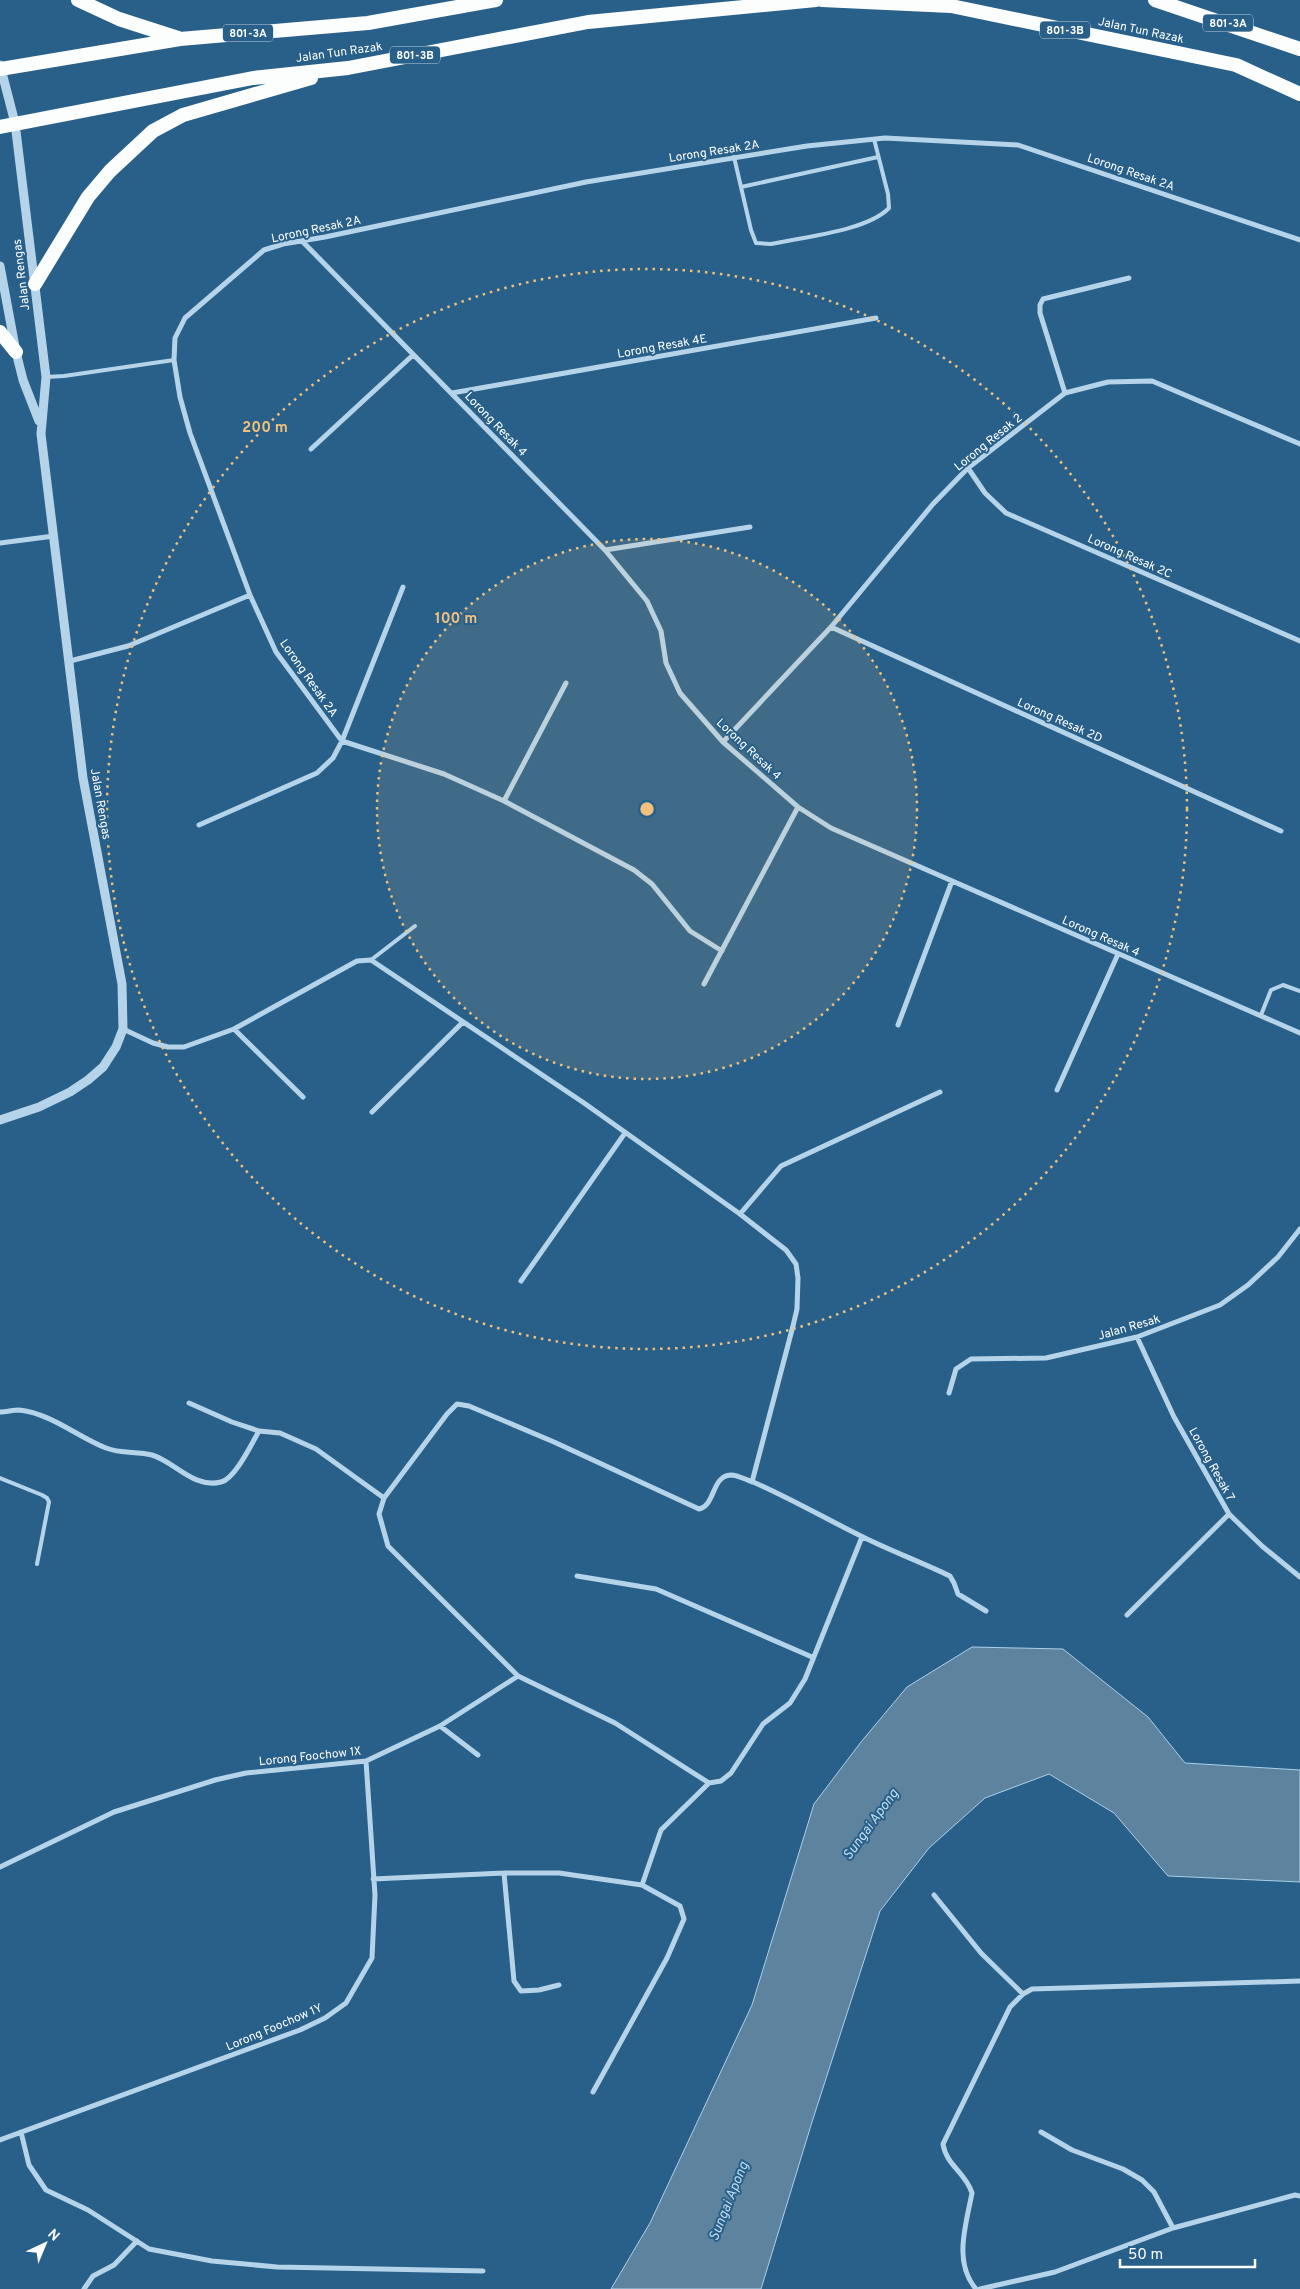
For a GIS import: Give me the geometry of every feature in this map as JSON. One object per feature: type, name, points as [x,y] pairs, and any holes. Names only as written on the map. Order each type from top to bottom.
[{"type":"highway","points":[[78,0],[119,19],[180,39]]},
{"type":"highway","name":"Jalan Tun Razak","points":[[0,67],[180,39],[368,23],[496,0]]},
{"type":"highway","name":"Jalan Tun Razak","points":[[16,123],[253,78],[348,68],[588,22],[816,0]]},
{"type":"highway","name":"Jalan Tun Razak","points":[[822,0],[951,6],[1236,65],[1300,94]]},
{"type":"highway","name":"801-3A","points":[[1155,0],[1300,49]]},
{"type":"highway","points":[[35,284],[88,197],[122,159],[153,131],[183,116],[348,68]]},
{"type":"highway","name":"801-3B","points":[[0,127],[16,123]]},
{"type":"highway","points":[[0,332],[16,352]]},
{"type":"street","name":"Jalan Rengas","points":[[0,67],[16,123],[46,377],[40,424]]},
{"type":"street","name":"Lorong Resak 2A","points":[[342,741],[276,652],[250,594],[190,433],[174,360],[175,338],[185,318],[264,250],[283,244],[586,182],[807,146],[874,139],[1018,145],[1300,240]]},
{"type":"street","name":"Lorong Resak 4","points":[[302,241],[605,550],[647,601],[661,631],[666,663],[680,693],[723,742],[798,807],[831,828],[1300,1033]]},
{"type":"street","name":"Jalan Rengas","points":[[0,266],[23,380],[40,424],[83,778],[122,984],[123,1029],[116,1047],[103,1067],[88,1080],[70,1092],[38,1107],[0,1120]]},
{"type":"street","points":[[1065,393],[1040,313],[1040,305],[1043,300],[1050,296],[1129,278]]},
{"type":"street","name":"Lorong Resak 4E","points":[[452,393],[876,318]]},
{"type":"street","points":[[311,449],[414,355]]},
{"type":"street","name":"Lorong Resak 2","points":[[723,742],[831,627],[933,504],[968,468],[1065,393],[1108,382],[1152,380],[1300,444]]},
{"type":"street","name":"Lorong Resak 2C","points":[[968,468],[984,493],[1006,512],[1300,641]]},
{"type":"street","points":[[605,550],[750,527]]},
{"type":"street","points":[[0,543],[54,536]]},
{"type":"street","points":[[199,826],[316,773],[333,758],[342,741],[403,588]]},
{"type":"street","points":[[70,661],[128,646],[250,594]]},
{"type":"street","name":"Lorong Resak 2D","points":[[831,627],[1281,831]]},
{"type":"street","points":[[504,801],[566,683]]},
{"type":"street","points":[[342,741],[444,774],[504,801],[634,870],[652,884],[690,931],[722,951]]},
{"type":"street","points":[[704,984],[798,807]]},
{"type":"street","points":[[898,1025],[952,882]]},
{"type":"street","points":[[1057,1090],[1118,954]]},
{"type":"street","points":[[123,1029],[153,1043],[168,1047],[184,1047],[234,1029],[358,961],[372,960],[740,1214],[786,1250],[796,1264],[798,1278],[797,1309],[752,1482]]},
{"type":"street","points":[[372,1112],[462,1023]]},
{"type":"street","points":[[234,1029],[303,1096]]},
{"type":"street","points":[[740,1214],[781,1166],[940,1092]]},
{"type":"street","points":[[521,1281],[625,1133]]},
{"type":"street","name":"Jalan Resak","points":[[949,1393],[956,1369],[971,1359],[1046,1358],[1137,1337],[1220,1305],[1248,1284],[1278,1257],[1300,1229]]},
{"type":"street","name":"Lorong Resak 7","points":[[1137,1337],[1174,1417],[1229,1514],[1262,1546],[1300,1576]]},
{"type":"street","points":[[189,1403],[232,1422],[259,1431],[280,1433],[316,1449],[384,1498]]},
{"type":"street","points":[[709,1783],[615,1722],[518,1676],[388,1546],[379,1514],[384,1498],[447,1414],[457,1404],[469,1406],[554,1442],[699,1509],[704,1508],[709,1502],[717,1484],[725,1477],[738,1476],[862,1537],[950,1576],[958,1594],[986,1611]]},
{"type":"street","points":[[0,1412],[19,1410],[42,1417],[107,1448],[124,1453],[151,1455],[194,1479],[208,1483],[223,1482],[235,1471],[259,1431]]},
{"type":"street","points":[[1127,1615],[1229,1514]]},
{"type":"street","points":[[642,1884],[661,1830],[709,1783],[720,1781],[731,1773],[763,1724],[790,1703],[805,1679],[812,1657],[862,1537]]},
{"type":"street","points":[[577,1576],[656,1589],[812,1657]]},
{"type":"street","name":"Lorong Foochow 1X","points":[[0,1867],[114,1812],[215,1780],[246,1773],[366,1761],[440,1726],[518,1676]]},
{"type":"street","points":[[440,1726],[478,1755]]},
{"type":"street","name":"Lorong Foochow 1Y","points":[[0,2140],[246,2051],[325,2018],[346,2003],[372,1958],[375,1895],[366,1761]]},
{"type":"street","points":[[504,1873],[514,1981],[521,1991],[539,1990],[559,1985]]},
{"type":"street","points":[[374,1879],[504,1873],[559,1873],[642,1884],[680,1906],[684,1919],[667,1958],[593,2092]]},
{"type":"street","points":[[934,1895],[981,1953],[1023,1994]]},
{"type":"street","points":[[1300,1980],[1032,1989],[1023,1994],[1010,2007],[943,2144],[948,2160],[969,2185],[972,2193],[962,2255],[967,2278],[978,2289],[1055,2272],[1173,2228],[1295,2195],[1300,2196]]},
{"type":"street","points":[[21,2132],[29,2165],[46,2190],[88,2210],[149,2249],[212,2261],[277,2266],[483,2272]]},
{"type":"street","points":[[1041,2132],[1072,2150],[1123,2169],[1142,2180],[1154,2192],[1173,2228]]},
{"type":"street","points":[[84,2289],[93,2276],[114,2265],[137,2241]]},
{"type":"lane","points":[[734,157],[751,230],[756,243],[771,244],[864,224],[882,216],[890,208],[874,139]]},
{"type":"lane","points":[[741,187],[878,157]]},
{"type":"lane","points":[[46,377],[174,360]]},
{"type":"lane","points":[[372,960],[415,926]]},
{"type":"lane","points":[[1261,1015],[1271,990],[1283,985],[1300,990]]},
{"type":"lane","points":[[0,1478],[42,1495],[49,1502],[37,1564]]},
{"type":"water","name":"Sungai Apong","points":[[972,1647],[1063,1649],[1148,1717],[1185,1763],[1300,1770],[1300,1882],[1168,1876],[1114,1813],[1049,1774],[985,1798],[929,1848],[880,1911],[812,2122],[761,2289],[611,2289],[650,2223],[752,2005],[814,1804],[861,1742],[907,1687]]}]
